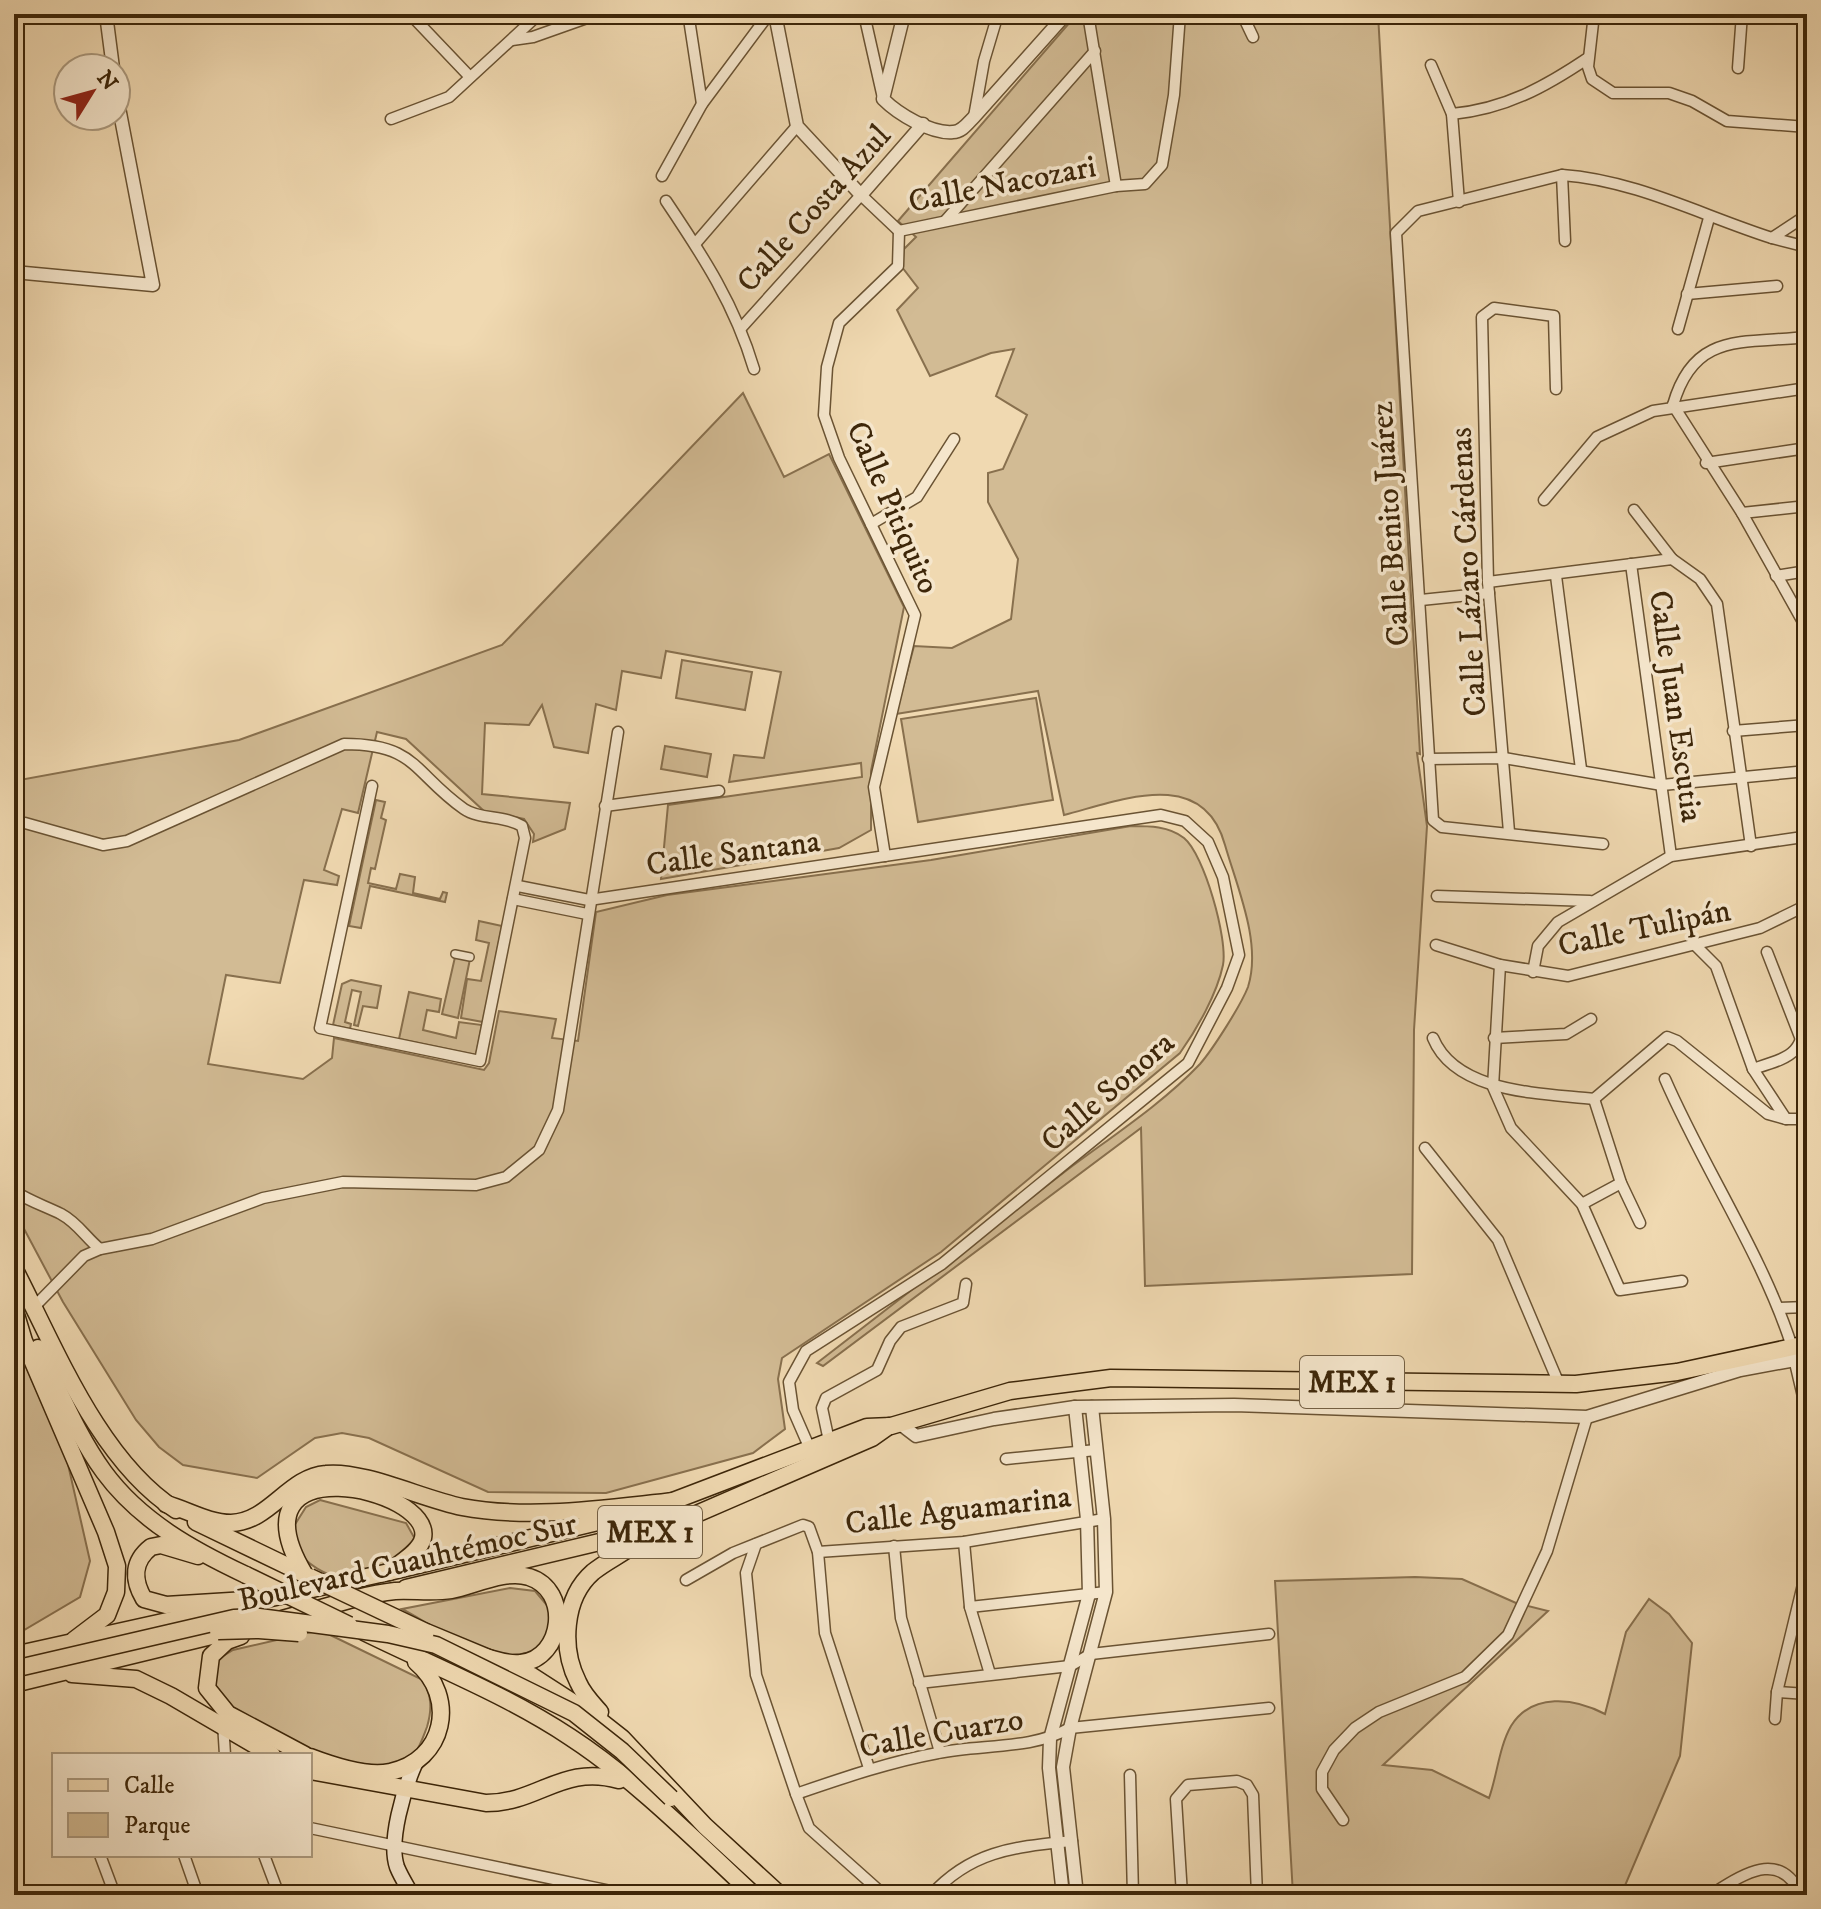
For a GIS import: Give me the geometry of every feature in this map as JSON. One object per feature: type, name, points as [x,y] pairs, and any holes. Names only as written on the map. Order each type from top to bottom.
[{"type":"main road","points":[[14,1268],[79,1392],[116,1451],[131,1471],[166,1504],[215,1533],[563,1693],[622,1738]]},
{"type":"main road","points":[[14,1306],[103,1471],[140,1511],[211,1558],[491,1691],[571,1737],[628,1783],[754,1895]]},
{"type":"main road","points":[[14,1306],[24,1341],[106,1532],[117,1566],[116,1592],[107,1615],[61,1646]]},
{"type":"main road","name":"Boulevard Cuauhtémoc Sur","points":[[14,1655],[264,1602],[608,1521],[675,1501],[867,1427],[895,1424],[1010,1391],[1111,1378],[1559,1384],[1677,1372],[1798,1350]]},
{"type":"main road","name":"Boulevard Cuauhtémoc Sur","points":[[14,1684],[648,1532],[758,1489],[872,1438],[895,1424]]},
{"type":"main road","points":[[166,1504],[216,1522],[254,1519],[304,1481],[325,1474],[347,1475],[441,1502],[482,1509],[534,1511],[675,1501]]},
{"type":"main road","points":[[308,1576],[288,1544],[285,1526],[288,1515],[308,1493],[329,1486],[392,1501],[419,1518],[423,1526],[422,1542],[389,1572]]},
{"type":"main road","points":[[648,1532],[591,1574],[576,1594],[569,1619],[569,1659],[578,1684],[622,1738],[705,1826],[780,1895]]},
{"type":"main road","points":[[211,1558],[161,1545],[151,1547],[137,1564],[139,1590],[152,1604],[227,1599],[264,1602]]},
{"type":"main road","points":[[393,1591],[448,1590],[521,1575],[537,1581],[551,1595],[558,1615],[550,1646],[533,1660],[522,1663],[485,1657]]},
{"type":"main road","points":[[14,1669],[234,1618],[259,1617],[414,1639],[449,1650],[574,1713],[614,1743],[667,1800],[695,1841]]},
{"type":"main road","points":[[269,1753],[225,1720],[207,1688],[211,1656],[227,1641],[282,1619]]},
{"type":"main road","points":[[14,1678],[184,1636],[232,1630],[282,1631],[396,1646],[481,1675],[558,1715],[617,1756],[667,1800],[705,1826]]},
{"type":"main road","points":[[385,1642],[425,1669],[439,1688],[439,1727],[435,1742],[415,1764],[404,1789],[395,1848],[397,1866],[412,1895]]},
{"type":"main road","points":[[58,1674],[136,1679],[301,1753]]},
{"type":"main road","points":[[312,1757],[389,1772],[415,1764]]},
{"type":"main road","points":[[312,1771],[500,1803],[582,1775],[605,1776],[628,1783]]},
{"type":"main road","points":[[389,1772],[404,1789]]},
{"type":"street","points":[[106,14],[111,52]]},
{"type":"street","points":[[391,119],[449,97],[539,14]]},
{"type":"street","points":[[510,40],[533,37],[598,14]]},
{"type":"street","points":[[684,14],[689,19],[702,104]]},
{"type":"street","points":[[662,176],[702,104],[772,14]]},
{"type":"street","points":[[772,14],[797,126],[899,231]]},
{"type":"street","points":[[864,14],[883,99],[893,109],[951,133],[964,128],[1066,14]]},
{"type":"street","points":[[883,99],[904,14]]},
{"type":"street","points":[[974,117],[984,61],[998,14]]},
{"type":"street","points":[[1088,14],[1116,186]]},
{"type":"street","name":"Calle Nacozari","points":[[899,231],[1116,186],[1145,184],[1162,165],[1174,95],[1180,14]]},
{"type":"street","points":[[1242,14],[1253,37]]},
{"type":"street","points":[[1594,14],[1588,58],[1592,79],[1613,93],[1669,93],[1692,101],[1727,121],[1807,127]]},
{"type":"street","points":[[1738,68],[1742,14]]},
{"type":"street","points":[[411,15],[470,77]]},
{"type":"street","points":[[945,221],[1095,51]]},
{"type":"street","points":[[1452,114],[1488,111],[1543,88],[1588,58]]},
{"type":"street","points":[[1431,65],[1452,114],[1459,202],[1562,175],[1586,177],[1650,193],[1709,218],[1807,247]]},
{"type":"street","name":"Calle Costa Azul","points":[[742,327],[923,124]]},
{"type":"street","points":[[695,244],[797,126]]},
{"type":"street","points":[[14,272],[153,285],[124,132]]},
{"type":"street","points":[[1562,175],[1565,241]]},
{"type":"street","points":[[666,201],[719,281],[742,327],[754,369]]},
{"type":"street","name":"Calle Benito Juárez","points":[[1459,202],[1418,211],[1396,233],[1421,600],[1428,759],[1437,825],[1509,832]]},
{"type":"street","points":[[1772,238],[1807,215]]},
{"type":"street","points":[[1678,329],[1709,218]]},
{"type":"street","name":"Calle Pitiquito","points":[[885,856],[874,787],[915,615],[839,458],[824,415],[827,367],[839,323],[898,266],[899,231]]},
{"type":"street","points":[[1687,294],[1777,286]]},
{"type":"street","name":"Calle Lázaro Cárdenas","points":[[1509,832],[1488,588],[1482,317],[1486,311],[1494,308],[1554,316],[1556,389]]},
{"type":"street","points":[[1807,337],[1712,348],[1692,364],[1679,385],[1673,405],[1706,463],[1742,513],[1807,629]]},
{"type":"street","points":[[1544,500],[1597,437],[1653,411],[1673,405],[1807,388]]},
{"type":"street","points":[[871,524],[917,497],[954,439]]},
{"type":"street","points":[[1706,463],[1807,448]]},
{"type":"street","points":[[1742,513],[1807,506]]},
{"type":"street","points":[[1634,510],[1672,559],[1700,579],[1717,604],[1751,846]]},
{"type":"street","points":[[1421,600],[1672,559]]},
{"type":"street","name":"Calle Juan Escutia","points":[[1631,564],[1671,856]]},
{"type":"street","points":[[1776,576],[1807,571]]},
{"type":"street","points":[[1556,576],[1581,769]]},
{"type":"street","points":[[1733,731],[1807,725]]},
{"type":"street","points":[[34,1307],[84,1256],[100,1249],[152,1239],[263,1198],[343,1182],[476,1185],[506,1177],[539,1150],[558,1110],[618,732]]},
{"type":"street","points":[[14,825],[25,823],[103,845],[127,841],[344,744],[375,744],[404,755],[466,811],[513,821],[522,826],[525,838],[518,886],[480,1061],[320,1028],[372,786]]},
{"type":"street","points":[[1428,759],[1504,758],[1662,785],[1740,780],[1807,771]]},
{"type":"street","points":[[605,806],[719,791]]},
{"type":"street","name":"Calle Sonora","points":[[810,1449],[793,1410],[789,1382],[806,1351],[942,1264],[1188,1063],[1227,988],[1239,955],[1223,877],[1208,842],[1185,821],[1161,815],[885,856]]},
{"type":"street","points":[[1509,832],[1603,844]]},
{"type":"street","name":"Calle Tulipán","points":[[1803,837],[1671,856],[1590,901],[1545,934],[1538,946],[1533,972],[1568,976],[1695,945],[1760,928],[1807,905]]},
{"type":"street","name":"Calle Santana","points":[[518,886],[589,900],[885,856]]},
{"type":"street","name":"Calle Tulipán","points":[[1437,896],[1590,901]]},
{"type":"street","points":[[513,899],[587,914]]},
{"type":"street","points":[[1436,945],[1533,972]]},
{"type":"street","points":[[1695,945],[1716,966],[1753,1069],[1786,1119]]},
{"type":"street","points":[[1767,952],[1802,1042]]},
{"type":"street","points":[[455,954],[470,957]]},
{"type":"street","points":[[1500,965],[1493,1087],[1511,1128],[1582,1204],[1620,1290],[1682,1281]]},
{"type":"street","points":[[1753,1069],[1792,1057],[1802,1042],[1807,1009]]},
{"type":"street","points":[[1494,1038],[1566,1034],[1591,1019]]},
{"type":"street","points":[[1433,1038],[1445,1058],[1493,1087],[1594,1099],[1667,1037],[1677,1041],[1768,1114],[1786,1119],[1807,1119]]},
{"type":"street","points":[[1665,1079],[1689,1136],[1798,1350],[1807,1409]]},
{"type":"street","points":[[1594,1099],[1621,1183],[1640,1223]]},
{"type":"street","points":[[1425,1148],[1498,1240],[1559,1384]]},
{"type":"street","points":[[1582,1204],[1621,1183]]},
{"type":"street","points":[[14,1191],[72,1221],[100,1249]]},
{"type":"street","points":[[829,1441],[822,1408],[826,1398],[877,1370],[901,1327],[963,1303],[966,1284]]},
{"type":"street","points":[[1779,1308],[1807,1307]]},
{"type":"street","points":[[895,1424],[916,1436],[994,1419],[1075,1407],[1234,1405],[1587,1417],[1798,1350]]},
{"type":"street","points":[[1063,1895],[1049,1768],[1050,1739],[1089,1594],[1087,1519],[1075,1407]]},
{"type":"street","points":[[1077,1895],[1063,1767],[1070,1728],[1106,1592],[1104,1519],[1092,1407]]},
{"type":"street","points":[[1343,1820],[1322,1789],[1322,1772],[1334,1750],[1355,1728],[1379,1712],[1465,1677],[1508,1635],[1547,1551],[1587,1417]]},
{"type":"street","points":[[1006,1459],[1096,1450]]},
{"type":"street","name":"Calle Aguamarina","points":[[818,1552],[964,1542],[1087,1519],[1104,1519]]},
{"type":"street","points":[[686,1580],[756,1544],[803,1525],[813,1532],[818,1552],[825,1633],[869,1768]]},
{"type":"street","points":[[964,1542],[970,1607],[990,1674]]},
{"type":"street","points":[[756,1544],[746,1573],[756,1675],[796,1794],[809,1828],[884,1895]]},
{"type":"street","points":[[894,1546],[901,1618],[940,1752]]},
{"type":"street","points":[[1775,1719],[1777,1692],[1807,1568]]},
{"type":"street","points":[[970,1607],[1106,1592]]},
{"type":"street","points":[[919,1683],[1070,1666],[1091,1654],[1269,1634]]},
{"type":"street","points":[[1777,1692],[1807,1694]]},
{"type":"street","points":[[1050,1739],[1070,1728],[1269,1708]]},
{"type":"street","points":[[222,1753],[225,1720]]},
{"type":"street","name":"Calle Cuarzo","points":[[796,1794],[869,1768],[940,1752],[1050,1739]]},
{"type":"street","points":[[1130,1775],[1133,1895]]},
{"type":"street","points":[[1182,1895],[1176,1799],[1180,1790],[1188,1785],[1237,1781],[1247,1785],[1253,1795],[1257,1895]]},
{"type":"street","points":[[312,1828],[587,1891],[625,1894]]},
{"type":"street","points":[[931,1895],[968,1862],[993,1853],[1072,1841]]},
{"type":"street","points":[[101,1857],[115,1895]]},
{"type":"street","points":[[185,1857],[198,1895]]},
{"type":"street","points":[[265,1857],[279,1895]]},
{"type":"street","points":[[1720,1889],[1744,1873],[1764,1868],[1789,1877],[1801,1895]]},
{"type":"green space","points":[[1077,14],[1378,14],[1420,754],[1417,753],[1427,826],[1414,1030],[1412,1274],[1145,1286],[1141,1128],[823,1366],[817,1363],[1136,1120],[1185,1079],[1219,1038],[1248,987],[1252,970],[1246,915],[1225,845],[1214,820],[1198,805],[1179,797],[1157,795],[1133,797],[1064,815],[1038,691],[896,714],[914,646],[952,648],[1011,619],[1018,559],[988,502],[988,473],[1003,469],[1027,415],[996,396],[1014,349],[991,353],[930,376],[897,310],[918,288],[902,267],[904,249],[916,237],[898,221]]},
{"type":"green space","points":[[743,393],[784,477],[829,454],[904,607],[871,771],[871,830],[839,848],[661,879],[668,805],[862,777],[861,763],[729,782],[734,755],[764,758],[781,672],[666,651],[661,678],[622,671],[616,710],[596,704],[588,753],[554,747],[542,705],[529,725],[485,723],[482,794],[570,803],[565,829],[533,842],[534,834],[524,819],[484,811],[406,739],[377,732],[358,813],[342,809],[324,870],[339,876],[337,885],[304,880],[280,983],[226,975],[208,1064],[303,1079],[332,1058],[334,1038],[484,1070],[489,1063],[499,1011],[556,1019],[552,1038],[578,1041],[596,912],[667,895],[931,860],[1131,826],[1165,829],[1184,838],[1192,847],[1206,878],[1224,953],[1220,976],[1206,1011],[1180,1053],[941,1252],[782,1358],[778,1379],[785,1429],[753,1453],[606,1493],[488,1492],[369,1438],[342,1433],[315,1438],[257,1478],[183,1465],[159,1447],[136,1420],[63,1302],[14,1210],[14,781],[239,740],[502,645]]},
{"type":"green space","points":[[682,660],[752,672],[745,710],[676,698]]},
{"type":"green space","points":[[1036,698],[1053,800],[918,822],[901,719]]},
{"type":"green space","points":[[665,746],[711,754],[707,777],[661,769]]},
{"type":"green space","points":[[376,800],[385,802],[381,818],[386,820],[375,869],[371,868],[368,883],[396,889],[400,874],[415,877],[413,893],[440,899],[443,892],[447,893],[445,902],[370,886],[361,928],[349,926]]},
{"type":"green space","points":[[479,921],[502,926],[483,1022],[461,1018],[467,979],[481,981],[489,943],[476,940]]},
{"type":"green space","points":[[455,957],[470,959],[458,1018],[442,1014]]},
{"type":"green space","points":[[351,980],[381,986],[377,1008],[363,1006],[358,1026],[354,1025],[361,992],[352,990],[345,1022],[351,1024],[350,1029],[333,1025],[342,984]]},
{"type":"green space","points":[[409,992],[441,999],[439,1012],[427,1010],[423,1030],[456,1038],[459,1022],[482,1025],[476,1055],[399,1039]]},
{"type":"green space","points":[[14,1339],[67,1460],[90,1561],[80,1597],[14,1636]]},
{"type":"green space","points":[[320,1500],[406,1523],[415,1539],[411,1547],[383,1565],[349,1575],[323,1572],[302,1556],[294,1526],[306,1507]]},
{"type":"green space","points":[[1415,1577],[1462,1579],[1516,1603],[1548,1611],[1383,1765],[1432,1770],[1489,1798],[1504,1743],[1520,1715],[1542,1703],[1555,1701],[1581,1704],[1605,1714],[1626,1632],[1649,1599],[1669,1614],[1692,1643],[1680,1756],[1621,1895],[1293,1895],[1275,1581]]},
{"type":"green space","points":[[510,1588],[535,1591],[551,1610],[546,1645],[528,1653],[510,1655],[472,1646],[402,1609]]},
{"type":"green space","points":[[320,1630],[423,1680],[430,1697],[430,1715],[420,1744],[409,1759],[390,1765],[364,1764],[301,1748],[243,1719],[223,1702],[213,1686],[215,1661],[233,1650]]}]
